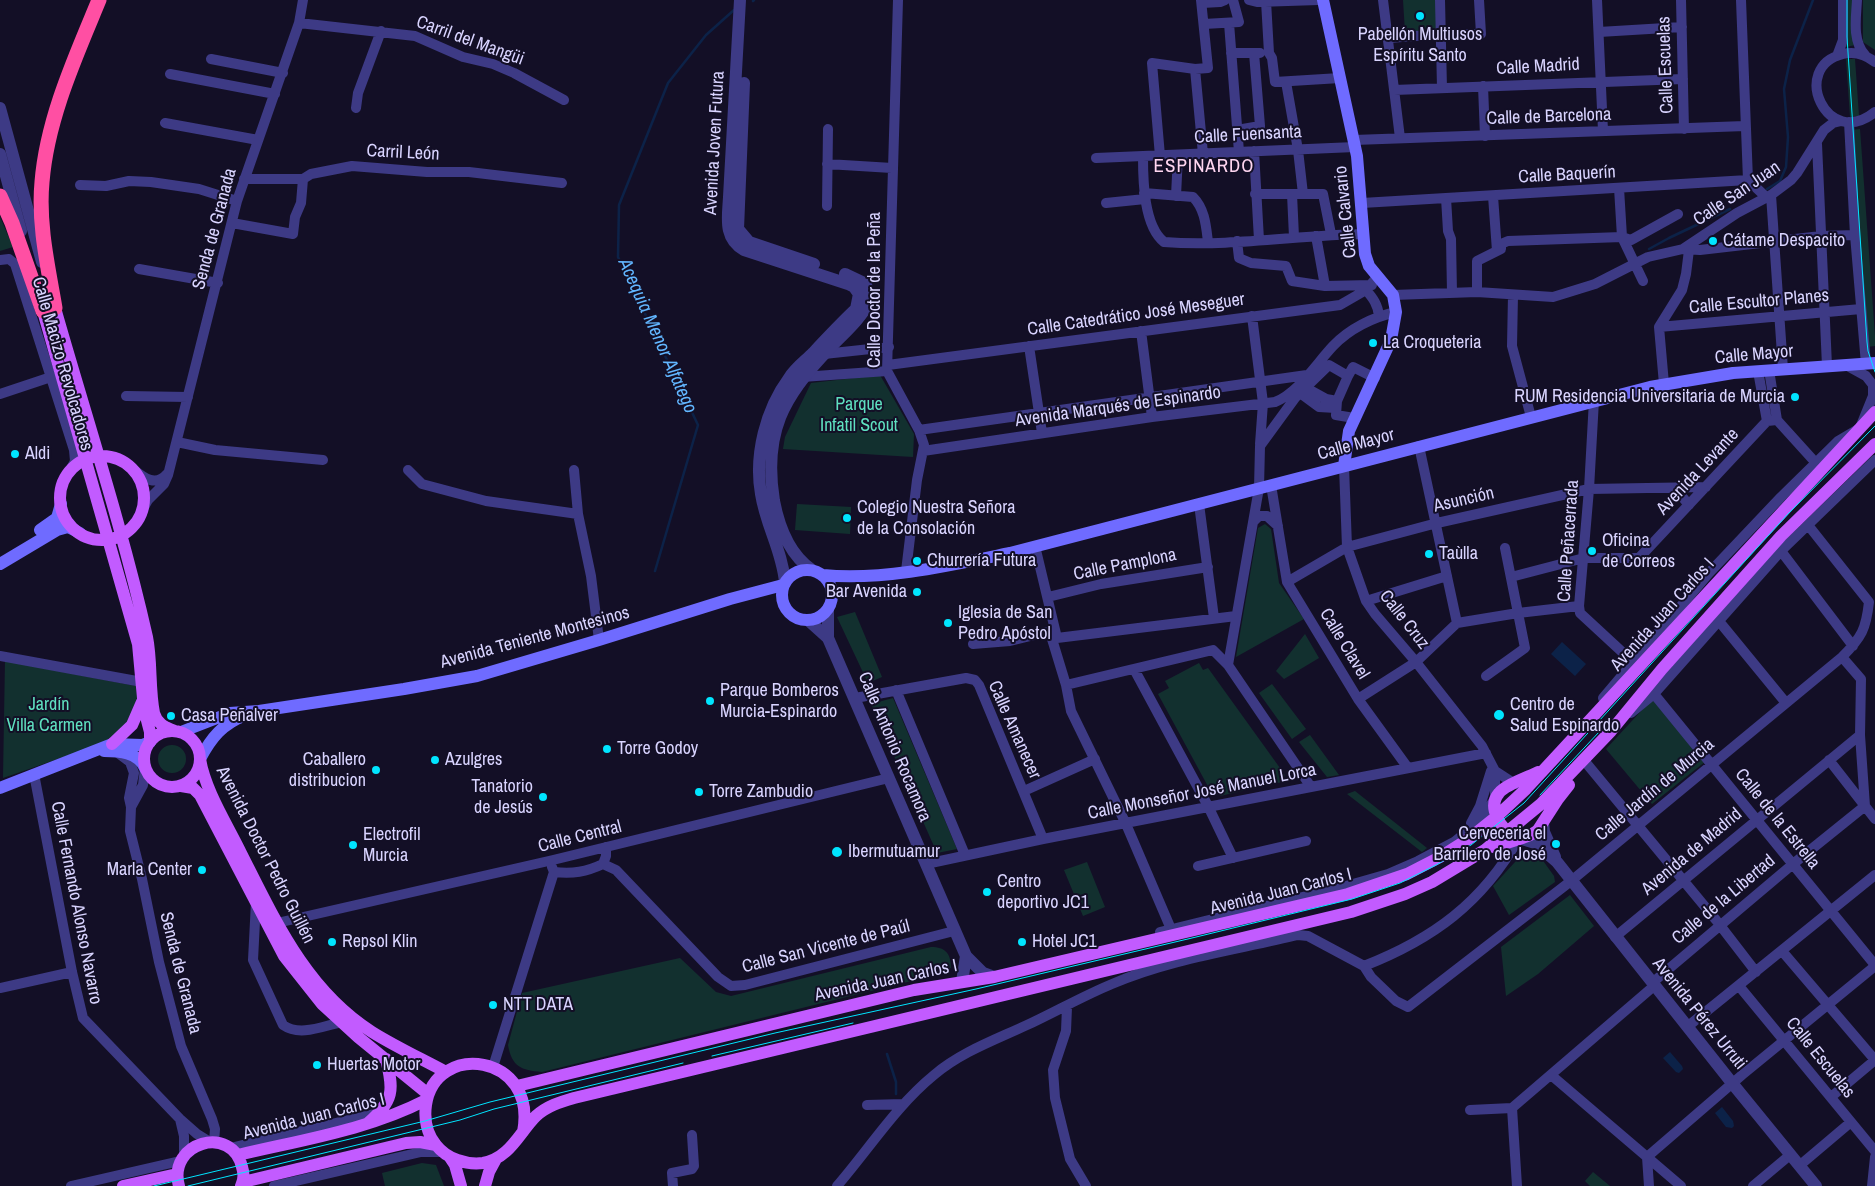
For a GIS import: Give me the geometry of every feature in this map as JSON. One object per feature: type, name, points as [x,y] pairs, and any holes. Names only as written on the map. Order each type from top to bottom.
[{"type":"highway","points":[[49,310],[42,226],[42,182],[56,113],[94,0]]},
{"type":"highway","points":[[76,56],[99,0]]},
{"type":"highway","points":[[0,196],[49,310]]},
{"type":"main road","name":"Calle Calvario","points":[[1323,0],[1354,143],[1362,203],[1365,254],[1370,266],[1372,284],[1393,295],[1396,312],[1390,340],[1375,378],[1349,430],[1344,466]]},
{"type":"main road","points":[[49,310],[114,537],[149,649],[155,719],[161,725],[193,740],[198,749],[199,767],[195,775],[181,786],[169,787],[157,783],[135,756],[114,748]]},
{"type":"main road","name":"Calle Mayor","points":[[817,572],[858,576],[968,562],[1594,400],[1664,384],[1707,376],[1764,370],[1872,364]]},
{"type":"main road","name":"Avenida Juan Carlos I","points":[[517,1086],[914,990],[962,982],[1348,894],[1407,874],[1440,857],[1470,838],[1496,817],[1521,786],[1544,769],[1860,428],[1871,410]]},
{"type":"main road","name":"Avenida Juan Carlos I","points":[[523,1132],[536,1116],[547,1108],[574,1098],[1351,912],[1405,894],[1432,882],[1485,850],[1541,804],[1611,731],[1662,669],[1781,536],[1875,444]]},
{"type":"main road","points":[[0,554],[55,521],[59,515],[61,494],[67,476],[75,466],[92,457],[118,459],[134,470],[140,480],[144,491],[144,503],[134,525],[114,537],[91,538],[68,527],[57,530],[0,564]]},
{"type":"main road","points":[[61,504],[67,520],[80,533]]},
{"type":"main road","points":[[114,537],[124,592],[138,644],[144,715],[150,732],[150,742],[144,757],[145,768]]},
{"type":"main road","points":[[806,569],[817,572],[829,583],[832,592],[828,608],[820,617],[802,620],[787,611],[782,600],[784,584],[794,573],[806,569]]},
{"type":"main road","name":"Calle Mayor","points":[[832,592],[844,582],[858,576]]},
{"type":"main road","name":"Avenida Teniente Montesinos","points":[[178,732],[191,729],[222,715],[432,685],[477,676],[784,584]]},
{"type":"main road","points":[[757,592],[773,595],[782,600]]},
{"type":"main road","points":[[114,748],[132,725],[143,700]]},
{"type":"main road","name":"Avenida Teniente Montesinos","points":[[200,759],[210,741],[220,730],[238,718],[259,711]]},
{"type":"main road","points":[[1485,850],[1519,838],[1529,837],[1538,830],[1558,799],[1611,731]]},
{"type":"main road","points":[[0,788],[99,751],[142,745],[150,742],[159,734],[178,732]]},
{"type":"main road","name":"Avenida Doctor Pedro Guillén","points":[[200,759],[204,777],[296,957],[324,991],[343,1010],[372,1032],[446,1072]]},
{"type":"main road","name":"Avenida Doctor Pedro Guillén","points":[[181,786],[193,788],[200,795],[284,956],[322,1004],[427,1097]]},
{"type":"main road","points":[[1519,838],[1507,832],[1496,817],[1495,799],[1499,792],[1521,786],[1544,808],[1543,823]]},
{"type":"main road","points":[[366,1125],[379,1113],[390,1096],[392,1088],[386,1059]]},
{"type":"main road","points":[[442,1151],[460,1161],[472,1163],[496,1159],[508,1151],[523,1132],[525,1111],[517,1086],[506,1074],[493,1066],[477,1063],[461,1065],[446,1072],[436,1082],[427,1097],[426,1124],[429,1135],[442,1151],[455,1165],[461,1186]]},
{"type":"main road","name":"Avenida Juan Carlos I","points":[[212,1142],[234,1151],[366,1125],[396,1115],[427,1097]]},
{"type":"main road","points":[[123,1186],[180,1169],[196,1145],[212,1142]]},
{"type":"main road","name":"Avenida Juan Carlos I","points":[[234,1151],[242,1165],[242,1184],[406,1143],[420,1142],[442,1151]]},
{"type":"main road","points":[[485,1186],[489,1172],[496,1159]]},
{"type":"street","name":"Senda de Granada","points":[[140,514],[151,496],[164,484],[170,470],[237,201],[300,24],[304,0]]},
{"type":"street","name":"Avenida Joven Futura","points":[[740,0],[729,197],[729,235],[742,249],[848,284],[854,287],[859,294],[856,309],[790,376],[769,415],[762,440],[759,469],[760,493],[766,521],[782,559],[784,584]]},
{"type":"street","name":"Avenida Joven Futura","points":[[748,0],[738,229],[745,240],[752,243],[856,278],[866,284],[869,302],[864,312],[802,377],[777,423],[772,441],[770,478],[776,512],[787,540],[797,558],[817,572]]},
{"type":"street","name":"Calle Doctor de la Peña","points":[[898,0],[888,368],[924,444],[917,480],[906,571]]},
{"type":"street","points":[[1160,156],[1152,63],[1195,69],[1208,68],[1201,2],[1220,2],[1225,0]]},
{"type":"street","points":[[1204,24],[1239,22],[1234,0]]},
{"type":"street","points":[[1250,0],[1266,2],[1318,0]]},
{"type":"street","points":[[1384,0],[1400,138]]},
{"type":"street","points":[[1440,0],[1442,88]]},
{"type":"street","points":[[1389,38],[1440,34],[1481,34],[1479,0]]},
{"type":"street","points":[[1597,0],[1603,131]]},
{"type":"street","name":"Calle Escuelas","points":[[1681,0],[1684,129]]},
{"type":"street","points":[[1741,0],[1748,180],[1769,196],[1774,242],[1782,369]]},
{"type":"street","points":[[1837,56],[1843,40],[1843,0]]},
{"type":"street","points":[[1857,0],[1857,38],[1859,48],[1865,56]]},
{"type":"street","points":[[1266,2],[1269,53],[1272,58],[1275,82],[1340,78]]},
{"type":"street","name":"Carril del Mangüi","points":[[300,24],[381,31],[414,36],[463,57],[493,64],[564,100]]},
{"type":"street","points":[[1229,24],[1239,152]]},
{"type":"street","points":[[1599,32],[1682,27]]},
{"type":"street","points":[[356,108],[358,93],[381,31]]},
{"type":"street","points":[[1231,53],[1269,53]]},
{"type":"street","points":[[1238,130],[1260,126],[1254,53]]},
{"type":"street","points":[[1875,62],[1865,56],[1851,53],[1837,56],[1826,63],[1817,81],[1817,95],[1822,107],[1824,130],[1833,124],[1865,119],[1875,112]]},
{"type":"street","points":[[211,59],[283,73]]},
{"type":"street","points":[[1195,69],[1203,154]]},
{"type":"street","points":[[170,74],[275,94]]},
{"type":"street","name":"Calle Madrid","points":[[1394,90],[1683,79]]},
{"type":"street","points":[[1286,82],[1298,150],[1303,194]]},
{"type":"street","points":[[1483,86],[1485,136]]},
{"type":"street","points":[[1822,107],[1832,117],[1845,121]]},
{"type":"street","points":[[0,108],[33,234],[49,310]]},
{"type":"street","points":[[1845,121],[1861,309],[1872,364]]},
{"type":"street","points":[[166,123],[258,140]]},
{"type":"street","name":"Calle de Barcelona","points":[[1354,143],[1400,138],[1745,126]]},
{"type":"street","points":[[827,206],[828,129]]},
{"type":"street","name":"Calle San Juan","points":[[1393,295],[1477,292],[1553,297],[1595,284],[1648,257],[1686,250],[1737,213],[1769,196],[1791,180],[1824,130]]},
{"type":"street","name":"Calle Fuensanta","points":[[1096,158],[1298,150],[1354,143]]},
{"type":"street","points":[[1817,143],[1816,164],[1827,366]]},
{"type":"street","points":[[1254,151],[1259,240]]},
{"type":"street","points":[[0,154],[49,310]]},
{"type":"street","points":[[1176,196],[1178,155]]},
{"type":"street","points":[[1143,157],[1144,196],[1157,236],[1164,242],[1237,241],[1331,234],[1364,234]]},
{"type":"street","points":[[1804,163],[1816,164]]},
{"type":"street","points":[[827,164],[892,168]]},
{"type":"street","name":"Carril León","points":[[244,179],[303,179],[311,174],[352,166],[427,172],[469,172],[562,183]]},
{"type":"street","points":[[232,223],[293,234],[295,217],[301,202],[303,179]]},
{"type":"street","name":"Calle Baquerín","points":[[1362,203],[1748,180]]},
{"type":"street","points":[[80,185],[106,186],[130,181],[151,182],[200,189],[237,201]]},
{"type":"street","points":[[1619,188],[1622,237],[1643,280]]},
{"type":"street","points":[[1255,194],[1323,194],[1331,234]]},
{"type":"street","points":[[1292,194],[1294,237]]},
{"type":"street","points":[[1106,203],[1144,196],[1193,197],[1199,203],[1205,219],[1208,242]]},
{"type":"street","points":[[1493,196],[1497,251]]},
{"type":"street","points":[[1446,198],[1448,231],[1451,239],[1452,293]]},
{"type":"street","points":[[1477,292],[1477,261],[1501,249],[1501,244],[1508,241],[1622,237],[1631,240],[1678,214]]},
{"type":"street","points":[[1686,250],[1821,236],[1855,235]]},
{"type":"street","points":[[1316,236],[1326,286]]},
{"type":"street","points":[[1237,241],[1239,258],[1251,263],[1286,266],[1292,281],[1326,286],[1372,284],[1373,298],[1379,309],[1379,316]]},
{"type":"street","name":"Calle San Juan","points":[[1659,327],[1682,290],[1686,274],[1686,250]]},
{"type":"street","name":"Calle Macizo Revolcadores","points":[[0,260],[8,258],[16,267],[75,453],[75,461],[67,476]]},
{"type":"street","points":[[139,269],[218,283]]},
{"type":"street","name":"Calle Catedrático José Meseguer","points":[[802,377],[888,368],[1029,346],[1340,305],[1372,284]]},
{"type":"street","points":[[1513,295],[1512,346],[1531,417]]},
{"type":"street","name":"Calle Escultor Planes","points":[[1659,327],[1861,309]]},
{"type":"street","name":"Avenida Marqués de Espinardo","points":[[923,451],[1282,399],[1308,375],[1344,335],[1379,316],[1396,312]]},
{"type":"street","points":[[1228,664],[1253,522],[1265,486],[1260,446],[1263,403],[1252,316]]},
{"type":"street","points":[[1659,327],[1664,384]]},
{"type":"street","points":[[1141,331],[1152,418]]},
{"type":"street","points":[[1029,346],[1042,433]]},
{"type":"street","points":[[824,354],[889,347]]},
{"type":"street","points":[[1260,446],[1278,420],[1303,390],[1329,365],[1348,376]]},
{"type":"street","points":[[1576,734],[1593,708],[1709,573],[1815,462],[1871,410],[1872,385],[1866,376],[1846,365]]},
{"type":"street","points":[[1354,418],[1336,415],[1337,404],[1352,367],[1375,378]]},
{"type":"street","points":[[1764,370],[1772,420],[1815,462]]},
{"type":"street","name":"Avenida Marqués de Espinardo","points":[[919,430],[1308,375]]},
{"type":"street","points":[[0,394],[51,377]]},
{"type":"street","points":[[1303,390],[1319,407],[1337,404]]},
{"type":"street","points":[[126,396],[188,397]]},
{"type":"street","name":"Calle Peñacerrada","points":[[1594,400],[1580,613],[1634,662]]},
{"type":"street","name":"Avenida Levante","points":[[1511,577],[1584,558],[1640,558],[1772,420]]},
{"type":"street","points":[[1838,441],[1860,428]]},
{"type":"street","points":[[177,442],[216,450],[323,460]]},
{"type":"street","points":[[1419,446],[1457,623]]},
{"type":"street","points":[[1611,731],[1654,694],[1781,551],[1875,460]]},
{"type":"street","name":"Calle Cruz","points":[[1344,466],[1347,548],[1366,601],[1482,746],[1491,762]]},
{"type":"street","points":[[134,470],[146,479],[154,481],[162,480],[170,470]]},
{"type":"street","points":[[408,470],[422,484],[486,502],[578,514]]},
{"type":"street","points":[[574,470],[578,514],[591,576],[599,640]]},
{"type":"street","name":"Calle Clavel","points":[[1265,486],[1278,526],[1287,582],[1358,699],[1408,768]]},
{"type":"street","name":"Asunción","points":[[1287,582],[1347,548],[1436,523],[1589,489],[1706,487]]},
{"type":"street","points":[[1676,488],[1689,505]]},
{"type":"street","points":[[1198,504],[1214,618]]},
{"type":"street","points":[[1253,522],[1259,516],[1267,516],[1278,526]]},
{"type":"street","name":"Calle Jardín de Murcia","points":[[837,1186],[903,1104],[934,1074],[960,1057],[1112,984],[1164,966],[1298,935],[1308,936],[1364,966],[1371,977],[1396,1001],[1408,1007],[1571,881],[1842,657],[1857,642],[1866,624],[1869,602],[1808,525]]},
{"type":"street","points":[[1035,546],[1056,634]]},
{"type":"street","points":[[1486,676],[1525,648],[1505,548]]},
{"type":"street","points":[[1781,551],[1853,646]]},
{"type":"street","name":"Calle Pamplona","points":[[1048,597],[1101,584],[1208,566]]},
{"type":"street","points":[[1366,601],[1447,576]]},
{"type":"street","points":[[1358,699],[1416,662],[1457,623],[1579,606]]},
{"type":"street","name":"Calle Antonio Rocamora","points":[[828,608],[828,638]]},
{"type":"street","points":[[973,644],[1236,616]]},
{"type":"street","name":"Calle Antonio Rocamora","points":[[808,620],[828,638],[954,931],[966,956],[984,977]]},
{"type":"street","points":[[1718,620],[1786,703]]},
{"type":"street","points":[[1056,634],[1052,639],[1066,685],[1071,711],[1126,824],[1171,929]]},
{"type":"street","points":[[1066,685],[1231,646]]},
{"type":"street","points":[[1213,650],[1228,664],[1310,787]]},
{"type":"street","points":[[0,656],[142,682]]},
{"type":"street","points":[[1842,657],[1861,679],[1860,735],[1865,806]]},
{"type":"street","points":[[1134,669],[1208,806],[1233,858]]},
{"type":"street","name":"Calle Amanecer","points":[[896,690],[966,678],[975,680],[979,685],[1043,839]]},
{"type":"street","points":[[855,698],[896,690],[965,855]]},
{"type":"street","name":"Calle de la Estrella","points":[[1654,694],[1875,966]]},
{"type":"street","name":"Avenida de Madrid","points":[[1615,937],[1860,735]]},
{"type":"street","name":"Senda de Granada","points":[[114,748],[126,758],[133,768],[134,777],[129,798],[130,831],[159,962],[182,1046],[214,1126],[212,1142]]},
{"type":"street","points":[[1024,791],[1095,759]]},
{"type":"street","points":[[1829,760],[1875,819]]},
{"type":"street","points":[[1491,762],[1521,786]]},
{"type":"street","points":[[984,977],[995,972],[1370,880],[1418,861],[1454,842],[1476,824],[1495,799],[1491,762]]},
{"type":"street","points":[[1454,842],[1470,824],[1480,806],[1491,773],[1491,762]]},
{"type":"street","name":"Calle Monseñor José Manuel Lorca","points":[[926,864],[1208,806],[1408,768],[1491,762]]},
{"type":"street","points":[[1587,764],[1720,925],[1756,972]]},
{"type":"street","points":[[130,806],[143,785],[145,768]]},
{"type":"street","name":"Calle Fernando Alonso Navarro","points":[[34,774],[72,972],[83,1018],[180,1119],[197,1134],[212,1142]]},
{"type":"street","name":"Calle Central","points":[[277,923],[553,860],[889,778]]},
{"type":"street","name":"Calle de la Libertad","points":[[1512,1108],[1720,925],[1865,806]]},
{"type":"street","points":[[1543,823],[1544,832],[1557,862]]},
{"type":"street","points":[[1364,966],[1394,954],[1430,935],[1467,906],[1505,863],[1519,838],[1535,843],[1557,862]]},
{"type":"street","points":[[1198,866],[1306,841]]},
{"type":"street","points":[[554,872],[573,874],[588,871],[603,864],[606,856],[606,847]]},
{"type":"street","points":[[493,1066],[554,872],[553,860]]},
{"type":"street","name":"Avenida Pérez Urruti","points":[[1557,862],[1615,937],[1816,1186]]},
{"type":"street","name":"Calle San Vicente de Paúl","points":[[603,864],[616,870],[718,978],[731,986],[745,985],[954,931]]},
{"type":"street","points":[[1687,1027],[1875,875]]},
{"type":"street","points":[[256,901],[253,960],[283,1025],[289,1029],[301,1031],[342,1022]]},
{"type":"street","points":[[1782,951],[1875,1060],[1831,1097]]},
{"type":"street","points":[[962,982],[966,956]]},
{"type":"street","points":[[1647,1157],[1732,1083],[1875,966]]},
{"type":"street","points":[[0,988],[72,972]]},
{"type":"street","name":"Calle Escuelas","points":[[1739,986],[1875,1152]]},
{"type":"street","points":[[1067,1007],[1066,1031],[1053,1070],[1055,1098],[1070,1160],[1086,1186]]},
{"type":"street","points":[[1551,1075],[1681,1186]]},
{"type":"street","points":[[867,1106],[903,1104]]},
{"type":"street","points":[[1470,1110],[1512,1108],[1517,1186]]},
{"type":"street","points":[[234,1151],[379,1113]]},
{"type":"street","points":[[71,1186],[180,1169],[184,1136],[180,1119]]},
{"type":"street","points":[[1799,1166],[1851,1122]]},
{"type":"street","points":[[673,1186],[672,1173],[692,1169],[694,1166],[692,1135]]},
{"type":"street","points":[[274,1186],[296,1183],[421,1152],[442,1151]]},
{"type":"street","points":[[1753,1186],[1790,1155]]},
{"type":"street","points":[[1647,1157],[1649,1186]]},
{"type":"street","points":[[1872,1186],[1875,1157]]},
{"type":"green space","name":"Pabellón Multiusos Espíritu Santo","points":[[1403,0],[1436,0],[1437,31],[1405,32]]},
{"type":"green space","points":[[1845,0],[1855,0],[1855,45],[1846,47]]},
{"type":"green space","points":[[1863,0],[1875,0],[1875,50],[1863,42]]},
{"type":"green space","points":[[1846,59],[1855,59],[1859,116],[1850,117]]},
{"type":"green space","points":[[1860,129],[1875,336],[1875,346],[1866,347],[1851,130]]},
{"type":"green space","points":[[0,217],[13,247],[0,251]]},
{"type":"green space","name":"Parque Infatil Scout","points":[[880,375],[914,434],[913,457],[783,449],[785,437],[811,383]]},
{"type":"green space","points":[[797,504],[851,507],[850,534],[795,530]]},
{"type":"green space","points":[[1265,524],[1271,529],[1279,583],[1304,619],[1236,657],[1258,528]]},
{"type":"green space","points":[[855,612],[882,677],[868,683],[837,617]]},
{"type":"green space","points":[[1305,634],[1319,658],[1284,679],[1276,671]]},
{"type":"green space","name":"Jardín Villa Carmen","points":[[5,661],[136,686],[137,698],[134,710],[127,724],[104,743],[3,778]]},
{"type":"green space","points":[[1199,663],[1203,670],[1208,668],[1285,775],[1282,782],[1220,796],[1219,791],[1211,792],[1158,694],[1169,688],[1165,681]]},
{"type":"green space","points":[[1272,684],[1306,729],[1292,739],[1259,693]]},
{"type":"green space","points":[[1654,697],[1706,761],[1652,804],[1606,749]]},
{"type":"green space","points":[[893,698],[957,849],[937,853],[871,704]]},
{"type":"green space","points":[[1310,735],[1339,775],[1327,777],[1299,742]]},
{"type":"green space","points":[[172,745],[182,749],[186,759],[182,769],[172,773],[162,769],[158,759],[162,749]]},
{"type":"green space","points":[[1355,791],[1427,848],[1422,852],[1347,794]]},
{"type":"green space","points":[[1527,849],[1536,851],[1554,876],[1555,882],[1509,915],[1493,886]]},
{"type":"green space","points":[[1087,862],[1105,907],[1083,916],[1064,870]]},
{"type":"green space","points":[[1570,895],[1594,926],[1538,974],[1506,996],[1501,947]]},
{"type":"green space","points":[[931,947],[940,948],[946,952],[950,958],[951,968],[940,974],[542,1072],[528,1070],[515,1063],[508,1045],[522,993],[680,958],[716,992],[731,996]]},
{"type":"green space","points":[[422,1163],[436,1165],[444,1186],[385,1186],[382,1173]]},
{"type":"green space","points":[[1593,1172],[1610,1186],[1590,1186],[1585,1181]]},
{"type":"water","points":[[1562,642],[1586,664],[1575,676],[1551,654]]},
{"type":"water","points":[[1670,1052],[1682,1066],[1683,1069],[1679,1073],[1663,1058]]},
{"type":"water","points":[[1722,1107],[1733,1121],[1734,1126],[1732,1128],[1726,1127],[1715,1113]]},
{"type":"waterway","points":[[1767,189],[1780,181],[1786,167],[1788,137],[1784,89],[1790,60],[1813,0]]},
{"type":"waterway","name":"Acequia Menor Alfatego","points":[[655,571],[698,425],[618,257],[619,205],[668,83],[706,35],[734,10]]},
{"type":"waterway","points":[[1649,249],[1730,209]]},
{"type":"waterway","name":"Acequia Menor Alfatego","points":[[887,1054],[896,1082],[896,1094]]},
{"type":"tram line","points":[[1847,0],[1847,37],[1867,342],[1875,372]]},
{"type":"tram line","points":[[154,1186],[425,1121],[490,1102],[775,1033],[976,989],[1192,938],[1352,899],[1400,883],[1471,845],[1524,803],[1788,514],[1875,426]]},
{"type":"tram line","points":[[1540,795],[1600,731]]},
{"type":"tram line","points":[[712,1056],[853,1023]]},
{"type":"tram line","points":[[188,1186],[460,1120],[494,1109],[683,1063]]},
{"type":"place","name":"Pabellón Multiusos Espíritu Santo","points":[[1420,16]]},
{"type":"place","name":"Cátame Despacito","points":[[1713,241]]},
{"type":"place","name":"La Croqueteria","points":[[1373,343]]},
{"type":"place","name":"RUM Residencia Universitaria de Murcia","points":[[1795,397]]},
{"type":"place","name":"Aldi","points":[[15,454]]},
{"type":"place","name":"Colegio Nuestra Señora de la Consolación","points":[[847,518]]},
{"type":"place","name":"Oficina de Correos","points":[[1592,551]]},
{"type":"place","name":"Taùlla","points":[[1429,554]]},
{"type":"place","name":"Churrería Futura","points":[[917,561]]},
{"type":"place","name":"Bar Avenida","points":[[917,592]]},
{"type":"place","name":"Iglesia de San Pedro Apóstol","points":[[948,623]]},
{"type":"place","name":"Parque Bomberos Murcia-Espinardo","points":[[710,701]]},
{"type":"place","name":"Centro de Salud Espinardo","points":[[1499,715]]},
{"type":"place","name":"Casa Peñalver","points":[[171,716]]},
{"type":"place","name":"Torre Godoy","points":[[607,749]]},
{"type":"place","name":"Azulgres","points":[[435,760]]},
{"type":"place","name":"Caballero distribucion","points":[[376,770]]},
{"type":"place","name":"Torre Zambudio","points":[[699,792]]},
{"type":"place","name":"Tanatorio de Jesús","points":[[543,797]]},
{"type":"place","name":"Cerveceria el Barrilero de José","points":[[1556,844]]},
{"type":"place","name":"Electrofil Murcia","points":[[353,845]]},
{"type":"place","name":"Ibermutuamur","points":[[837,852]]},
{"type":"place","name":"Marla Center","points":[[202,870]]},
{"type":"place","name":"Centro deportivo JC1","points":[[987,892]]},
{"type":"place","name":"Repsol Klin","points":[[332,942]]},
{"type":"place","name":"Hotel JC1","points":[[1022,942]]},
{"type":"place","name":"NTT DATA","points":[[493,1005]]},
{"type":"place","name":"Huertas Motor","points":[[317,1065]]},
{"type":"district","name":"ESPINARDO","points":[[1204,167]]}]
